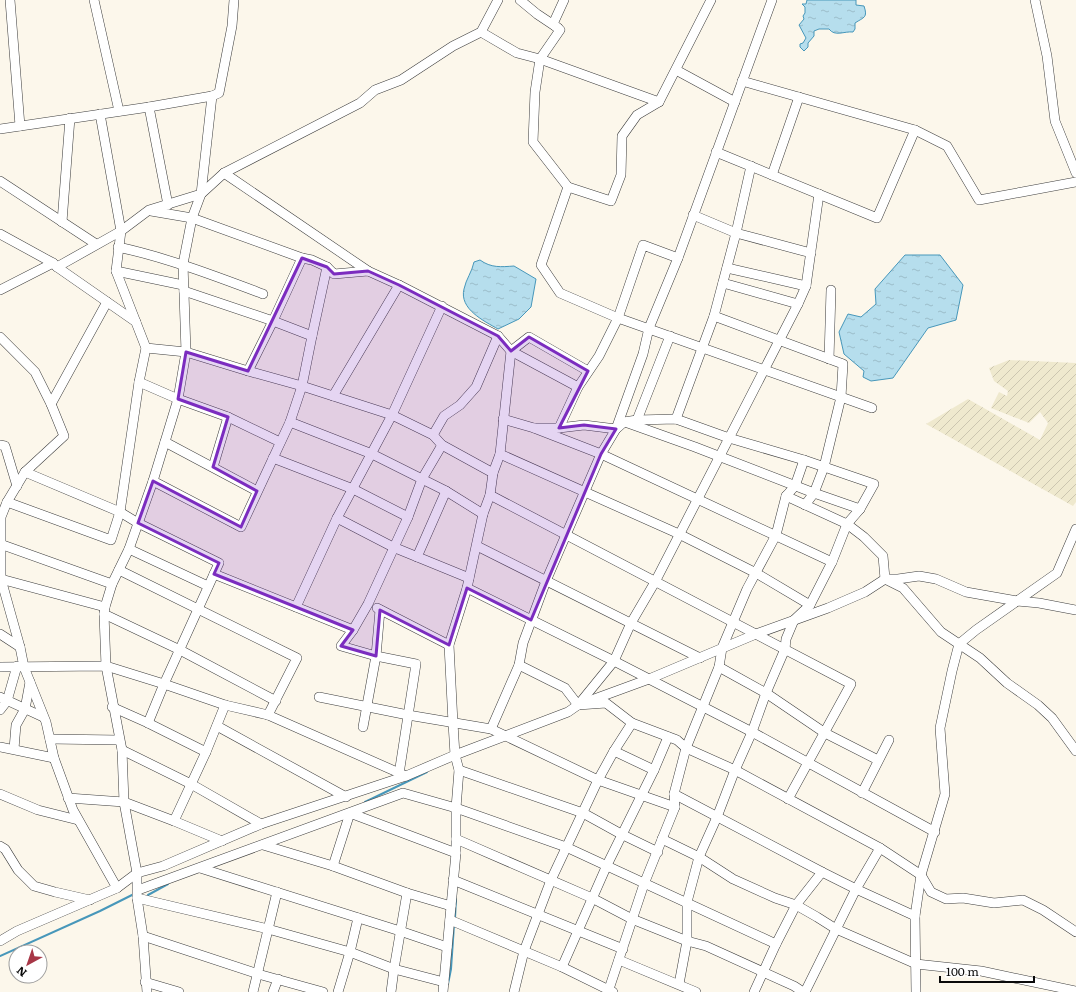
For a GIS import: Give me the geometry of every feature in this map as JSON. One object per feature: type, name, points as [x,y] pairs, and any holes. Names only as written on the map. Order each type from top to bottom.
[{"type":"street","points":[[10,0],[20,126]]},
{"type":"street","points":[[94,0],[118,111]]},
{"type":"street","points":[[0,129],[149,107],[212,96],[219,93],[232,26],[234,0]]},
{"type":"street","points":[[0,290],[55,265],[96,244],[120,231],[149,210],[200,194],[224,173],[360,103],[375,90],[401,80],[453,46],[482,32],[498,0]]},
{"type":"street","points":[[520,0],[560,30]]},
{"type":"street","points":[[560,30],[553,24],[564,0]]},
{"type":"street","points":[[560,30],[540,59],[535,92],[533,142],[568,186],[611,201],[621,175],[622,136],[637,115],[659,102],[711,0]]},
{"type":"street","points":[[491,729],[518,665],[523,643],[546,581],[601,454],[616,429],[643,354],[649,328],[678,258],[772,0]]},
{"type":"street","points":[[1036,0],[1047,56],[1055,121],[1076,173]]},
{"type":"street","points":[[482,32],[517,53],[540,59],[659,102]]},
{"type":"street","points":[[676,70],[735,102]]},
{"type":"street","points":[[742,81],[915,130],[947,146],[979,200],[1076,182]]},
{"type":"street","points":[[147,992],[137,873],[124,802],[122,750],[112,707],[106,666],[104,610],[112,584],[128,549],[153,482],[178,399],[186,352],[183,264],[192,218],[200,194],[212,96]]},
{"type":"street","points":[[772,175],[799,97]]},
{"type":"street","points":[[149,107],[168,205]]},
{"type":"street","points":[[8,502],[111,540],[120,512],[139,382],[146,348],[116,271],[120,231],[100,114]]},
{"type":"street","points":[[62,222],[70,118]]},
{"type":"street","points":[[716,152],[877,218],[915,130]]},
{"type":"street","points":[[676,419],[714,316],[736,233],[751,166]]},
{"type":"street","points":[[224,173],[368,271],[442,306],[498,336],[511,351],[578,387]]},
{"type":"street","points":[[0,182],[96,244]]},
{"type":"street","points":[[568,186],[541,265],[560,293],[618,318],[872,408]]},
{"type":"street","points":[[578,705],[614,661],[631,624],[655,582],[798,304],[806,286],[819,194]]},
{"type":"street","points":[[149,210],[192,218],[302,258],[312,260],[327,266],[334,274],[368,271]]},
{"type":"street","points":[[693,216],[736,233],[811,253]]},
{"type":"street","points":[[0,234],[55,265],[137,322]]},
{"type":"street","points":[[559,428],[578,387],[588,370],[599,356],[618,318],[643,245],[678,258]]},
{"type":"street","points":[[118,247],[183,264],[263,294]]},
{"type":"street","points":[[248,372],[302,258]]},
{"type":"street","points":[[153,482],[241,527],[290,422],[302,386],[327,266]]},
{"type":"street","points":[[727,268],[806,286]]},
{"type":"street","points":[[116,271],[184,288],[312,336]]},
{"type":"street","points":[[723,283],[798,304]]},
{"type":"street","points":[[334,396],[399,285]]},
{"type":"street","points":[[829,359],[831,290]]},
{"type":"street","points":[[51,404],[107,302]]},
{"type":"street","points":[[296,607],[338,518],[392,415],[442,306]]},
{"type":"street","points":[[714,316],[844,364],[841,397],[824,467],[814,493],[805,505]]},
{"type":"street","points":[[433,435],[444,416],[460,405],[476,387],[498,336]]},
{"type":"street","points":[[637,420],[670,336]]},
{"type":"street","points":[[0,337],[35,372],[51,404],[64,436],[25,472],[1,516],[1,579],[20,647],[20,667],[0,710]]},
{"type":"street","points":[[443,992],[456,853],[456,808],[459,770],[455,754],[452,723],[449,646],[467,588],[483,514],[490,495],[493,472],[500,454],[511,351],[529,337],[588,370]]},
{"type":"street","points":[[146,348],[186,352],[248,372],[302,386],[392,415],[433,435],[442,445],[493,472]]},
{"type":"street","points":[[139,382],[178,399],[228,417],[280,442]]},
{"type":"street","points":[[213,467],[228,417]]},
{"type":"street","points":[[503,419],[534,428],[601,454],[832,562]]},
{"type":"street","points":[[534,428],[559,428],[584,425],[616,429],[624,422],[637,420],[676,419],[729,438],[804,460],[874,484],[860,509],[847,524],[832,562],[810,605],[794,620],[786,638],[785,650],[766,693],[717,818],[699,857],[687,902],[687,941],[679,984]]},
{"type":"street","points":[[290,422],[372,454],[446,491],[483,514]]},
{"type":"street","points":[[624,422],[720,456],[795,486],[860,509]]},
{"type":"street","points":[[165,442],[258,491]]},
{"type":"street","points":[[0,445],[5,446],[17,486]]},
{"type":"street","points":[[403,775],[408,715],[416,664],[376,656],[341,646],[353,630],[368,604],[408,517],[422,479],[442,445]]},
{"type":"street","points":[[500,454],[679,534],[756,573],[810,605]]},
{"type":"street","points":[[273,458],[353,489],[408,517]]},
{"type":"street","points":[[450,920],[562,968],[610,992],[644,884],[675,807],[674,794],[686,748],[719,666],[722,648],[747,588],[776,535],[786,496],[795,486],[804,460]]},
{"type":"street","points":[[25,472],[120,512],[138,523],[219,563],[148,723]]},
{"type":"street","points":[[417,557],[446,491]]},
{"type":"street","points":[[490,495],[851,684],[788,799]]},
{"type":"street","points":[[786,496],[847,524],[864,537],[883,556],[885,579]]},
{"type":"street","points":[[338,518],[393,547],[469,578]]},
{"type":"street","points":[[916,992],[915,916],[921,875],[935,832],[945,794],[940,728],[959,644],[976,630],[1057,573],[1076,530]]},
{"type":"street","points":[[0,544],[112,584]]},
{"type":"street","points":[[477,546],[700,658]]},
{"type":"street","points":[[128,549],[208,586]]},
{"type":"street","points":[[119,570],[297,658],[268,715]]},
{"type":"street","points":[[214,574],[353,630]]},
{"type":"street","points":[[0,941],[17,931],[117,888],[137,873],[162,866],[261,824],[346,797],[568,712],[578,705],[649,679],[756,634],[828,608],[865,592],[885,579],[919,576],[936,579],[966,592],[1017,601],[1039,602],[1076,610]]},
{"type":"street","points":[[1,579],[104,610],[276,701]]},
{"type":"street","points":[[885,579],[903,588],[941,632],[980,658],[1007,683],[1038,705],[1052,718],[1076,751]]},
{"type":"street","points":[[467,588],[703,706],[809,762],[862,793],[935,832]]},
{"type":"street","points":[[368,604],[449,646]]},
{"type":"street","points":[[364,727],[376,656],[380,610]]},
{"type":"street","points":[[0,634],[20,647]]},
{"type":"street","points":[[518,665],[565,688],[578,705]]},
{"type":"street","points":[[0,667],[106,666],[164,684],[225,706],[268,715],[403,775]]},
{"type":"street","points":[[719,666],[766,693],[825,733],[878,760]]},
{"type":"street","points":[[20,667],[30,682],[43,717],[54,758],[68,798],[78,820],[117,888]]},
{"type":"street","points":[[14,750],[16,725],[25,709],[30,682]]},
{"type":"street","points":[[320,697],[366,708],[491,729],[598,780],[675,807]]},
{"type":"street","points":[[4,699],[43,717]]},
{"type":"street","points":[[578,705],[606,702],[632,723],[677,740],[686,748],[735,770],[880,848],[921,875],[930,892],[946,899],[963,898],[994,903],[1023,900],[1043,910],[1076,932]]},
{"type":"street","points":[[174,821],[192,784],[225,706]]},
{"type":"street","points":[[112,707],[206,752]]},
{"type":"street","points":[[514,992],[524,951],[551,880],[598,780],[632,723]]},
{"type":"street","points":[[217,726],[346,797]]},
{"type":"street","points":[[562,968],[606,865],[654,770],[668,737]]},
{"type":"street","points":[[50,739],[119,740]]},
{"type":"street","points":[[862,793],[889,740]]},
{"type":"street","points":[[0,747],[54,758]]},
{"type":"street","points":[[122,750],[192,784],[261,824]]},
{"type":"street","points":[[614,751],[654,770]]},
{"type":"street","points":[[459,770],[583,813],[658,852]]},
{"type":"street","points":[[138,894],[200,868],[403,793],[456,808],[566,847],[776,944]]},
{"type":"street","points":[[0,794],[38,810],[78,820]]},
{"type":"street","points":[[674,794],[822,872],[915,916]]},
{"type":"street","points":[[68,798],[124,802],[222,841]]},
{"type":"street","points":[[350,813],[456,853]]},
{"type":"street","points":[[333,866],[350,813]]},
{"type":"street","points":[[456,838],[592,898],[632,919],[687,941],[706,946],[804,992],[856,889],[880,848]]},
{"type":"street","points":[[662,839],[699,857],[733,879],[775,898],[796,905],[836,929],[916,964],[981,971],[1076,991]]},
{"type":"street","points":[[263,845],[333,866],[407,893],[451,906]]},
{"type":"street","points":[[0,846],[5,849],[18,870],[34,886],[90,900]]},
{"type":"street","points":[[200,868],[447,947]]},
{"type":"street","points":[[754,992],[796,905],[822,872]]},
{"type":"street","points":[[453,880],[623,949]]},
{"type":"street","points":[[253,992],[277,892]]},
{"type":"street","points":[[391,992],[407,893]]},
{"type":"street","points":[[138,894],[350,952],[394,969],[444,982]]},
{"type":"street","points":[[338,992],[358,918]]},
{"type":"street","points":[[143,936],[258,974],[323,992]]},
{"type":"street","points":[[619,960],[696,992]]},
{"type":"street","points":[[273,992],[278,979]]},
{"type":"street","points":[[145,982],[179,992]]},
{"type":"highlighted area","points":[[302,258],[327,267],[334,274],[368,271],[399,285],[498,336],[511,351],[529,337],[588,371],[559,428],[584,425],[616,429],[601,454],[531,620],[467,588],[449,645],[380,610],[376,656],[341,646],[353,630],[214,574],[219,563],[138,523],[153,481],[241,527],[257,491],[213,467],[228,417],[178,399],[186,352],[248,371]]},
{"type":"shaded area","points":[[1009,360],[1076,363],[1076,502],[1073,506],[926,424],[968,399],[1040,440],[1048,423],[1040,412],[1029,423],[991,408],[999,392],[1007,396],[1008,391],[994,381],[989,368]]},
{"type":"water","points":[[807,0],[856,0],[856,5],[864,6],[866,13],[863,18],[855,23],[855,29],[853,32],[834,33],[829,29],[819,29],[814,31],[814,36],[804,51],[800,47],[800,44],[803,43],[806,38],[799,25],[804,19],[803,16],[805,13],[805,7],[802,4],[806,4]]},
{"type":"water","points":[[905,255],[940,255],[963,285],[956,320],[928,328],[893,378],[871,381],[863,377],[864,371],[844,354],[839,332],[848,314],[861,317],[876,304],[875,289]]},
{"type":"water","points":[[480,260],[492,266],[514,266],[536,279],[531,307],[519,319],[498,329],[474,314],[465,303],[463,296],[465,285],[474,262]]},
{"type":"waterway","points":[[365,802],[427,772]]},
{"type":"waterway","points":[[148,895],[168,884]]},
{"type":"waterway","points":[[0,956],[134,894]]},
{"type":"waterway","points":[[455,918],[456,899]]},
{"type":"waterway","points":[[448,984],[451,969],[454,925]]}]
